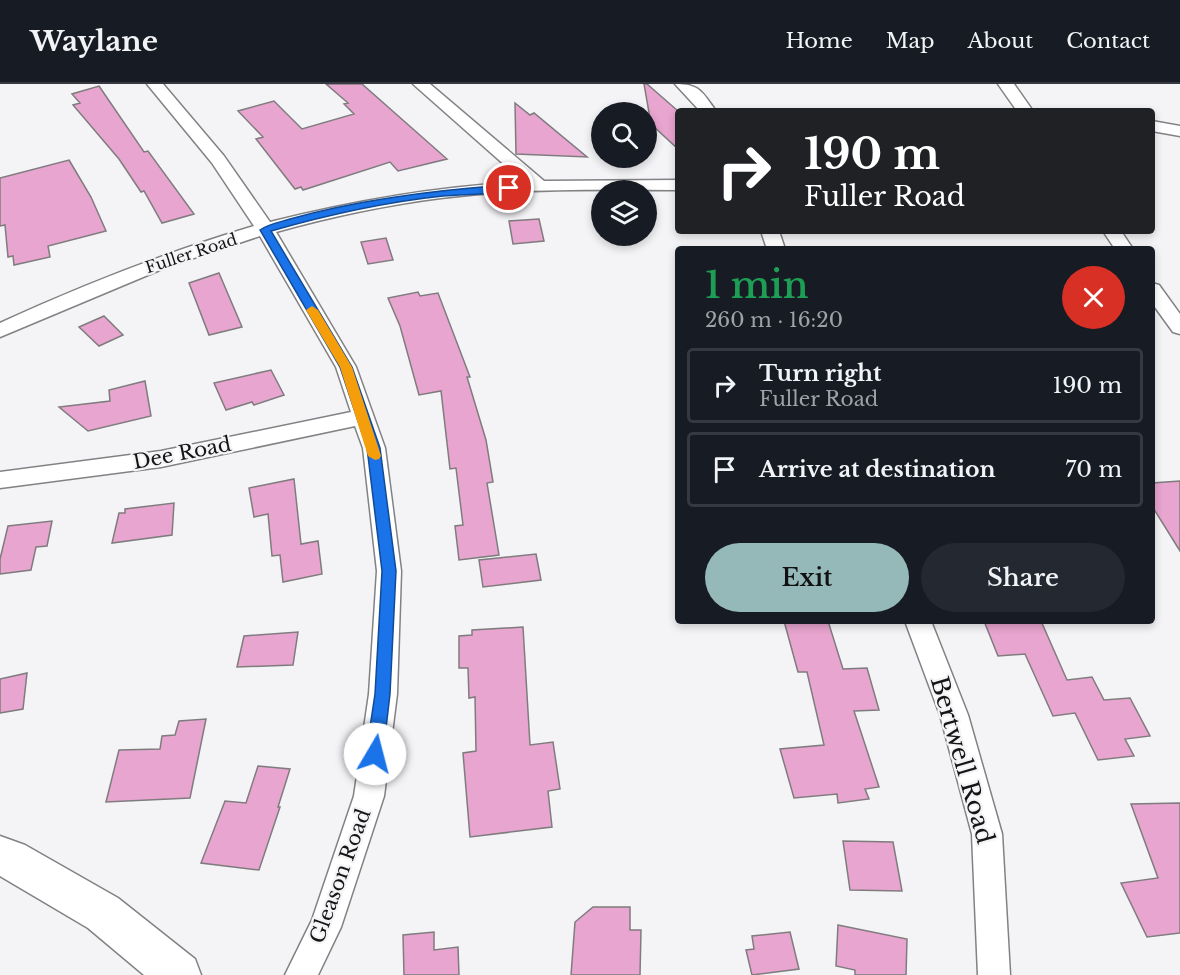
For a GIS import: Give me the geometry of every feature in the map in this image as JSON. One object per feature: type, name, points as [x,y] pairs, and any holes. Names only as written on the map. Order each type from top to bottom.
[{"type":"street","name":"Gleason Road","points":[[155,84],[218,160],[265,230],[346,367],[374,448],[389,571],[383,694],[369,796],[325,927],[301,975]]},
{"type":"street","points":[[421,84],[541,187]]},
{"type":"street","points":[[683,84],[696,95],[706,108]]},
{"type":"street","points":[[1006,84],[1023,108]]},
{"type":"street","points":[[1155,127],[1180,131]]},
{"type":"street","name":"Fuller Road","points":[[0,331],[103,283],[183,253],[306,218],[442,193],[541,187],[675,185]]},
{"type":"street","points":[[1155,293],[1180,328]]},
{"type":"street","name":"Dee Road","points":[[0,480],[161,459],[362,417]]},
{"type":"street","name":"Bertwell Road","points":[[919,624],[954,715],[987,834],[994,975]]},
{"type":"street","points":[[0,855],[103,913],[179,975]]},
{"type":"building","points":[[326,84],[362,84],[447,159],[398,171],[390,162],[303,190],[301,187],[295,189],[256,139],[263,137],[238,111],[274,101],[302,129],[354,114],[344,104],[348,103]]},
{"type":"building","points":[[644,84],[647,84],[675,108],[675,146],[657,130],[657,102],[647,102]]},
{"type":"building","points":[[99,86],[144,152],[148,151],[194,214],[162,223],[144,191],[141,192],[119,159],[73,105],[80,103],[72,94]]},
{"type":"building","points":[[515,103],[530,115],[534,113],[587,157],[516,154]]},
{"type":"building","points":[[69,160],[91,197],[106,231],[48,246],[50,257],[14,265],[13,256],[8,257],[5,225],[0,226],[0,178]]},
{"type":"building","points":[[539,219],[544,241],[513,244],[509,221]]},
{"type":"building","points":[[386,238],[393,260],[368,264],[361,242]]},
{"type":"building","points":[[219,273],[242,327],[209,335],[189,283]]},
{"type":"building","points":[[418,292],[420,296],[438,293],[470,377],[467,377],[486,440],[493,482],[487,483],[499,555],[459,560],[455,526],[463,525],[456,468],[450,469],[441,391],[419,395],[400,326],[388,298]]},
{"type":"building","points":[[104,316],[123,335],[99,346],[79,327]]},
{"type":"building","points":[[271,370],[284,395],[254,405],[252,402],[226,410],[214,383]]},
{"type":"building","points":[[145,381],[151,416],[88,431],[59,407],[110,401],[109,390]]},
{"type":"building","points":[[294,479],[301,544],[318,541],[322,574],[283,582],[280,555],[272,556],[268,514],[254,517],[249,488]]},
{"type":"building","points":[[1180,481],[1180,551],[1155,511],[1155,483]]},
{"type":"building","points":[[174,503],[172,535],[112,543],[119,513],[125,513],[125,509]]},
{"type":"building","points":[[52,521],[47,546],[36,547],[31,570],[0,574],[0,559],[8,526]]},
{"type":"building","points":[[536,554],[541,580],[483,587],[479,560]]},
{"type":"building","points":[[785,624],[829,624],[843,669],[867,668],[879,710],[854,711],[879,787],[865,789],[869,799],[838,803],[837,794],[794,798],[780,749],[824,745],[807,672],[798,672]]},
{"type":"building","points":[[985,624],[1042,624],[1067,680],[1092,677],[1104,700],[1130,698],[1150,736],[1125,739],[1134,756],[1098,760],[1075,713],[1053,716],[1025,654],[998,656]]},
{"type":"building","points":[[523,627],[530,745],[553,742],[560,789],[548,791],[552,827],[470,837],[463,753],[476,751],[475,697],[469,698],[468,668],[459,668],[459,636],[472,635],[472,630]]},
{"type":"building","points":[[298,632],[293,665],[237,667],[244,636]]},
{"type":"building","points":[[27,673],[23,709],[0,713],[0,679]]},
{"type":"building","points":[[206,719],[190,798],[106,802],[119,750],[160,749],[162,736],[175,735],[179,721]]},
{"type":"building","points":[[258,766],[290,769],[259,870],[201,863],[225,801],[246,803]]},
{"type":"building","points":[[1180,803],[1180,933],[1147,937],[1121,883],[1158,878],[1131,804]]},
{"type":"building","points":[[843,841],[893,842],[902,891],[850,890]]},
{"type":"building","points":[[593,907],[630,907],[630,930],[641,930],[640,975],[571,975],[575,922]]},
{"type":"building","points":[[838,925],[907,939],[906,975],[855,975],[855,970],[836,966]]},
{"type":"building","points":[[434,932],[434,950],[458,947],[459,975],[404,975],[403,935]]},
{"type":"building","points":[[790,932],[799,969],[752,975],[746,950],[754,949],[752,936]]},
{"type":"slow traffic","points":[[312,310],[346,367],[375,456]]},
{"type":"route","points":[[375,754],[383,694],[389,571],[374,448],[346,367],[265,230],[306,218],[370,205],[442,193],[509,188]]}]
